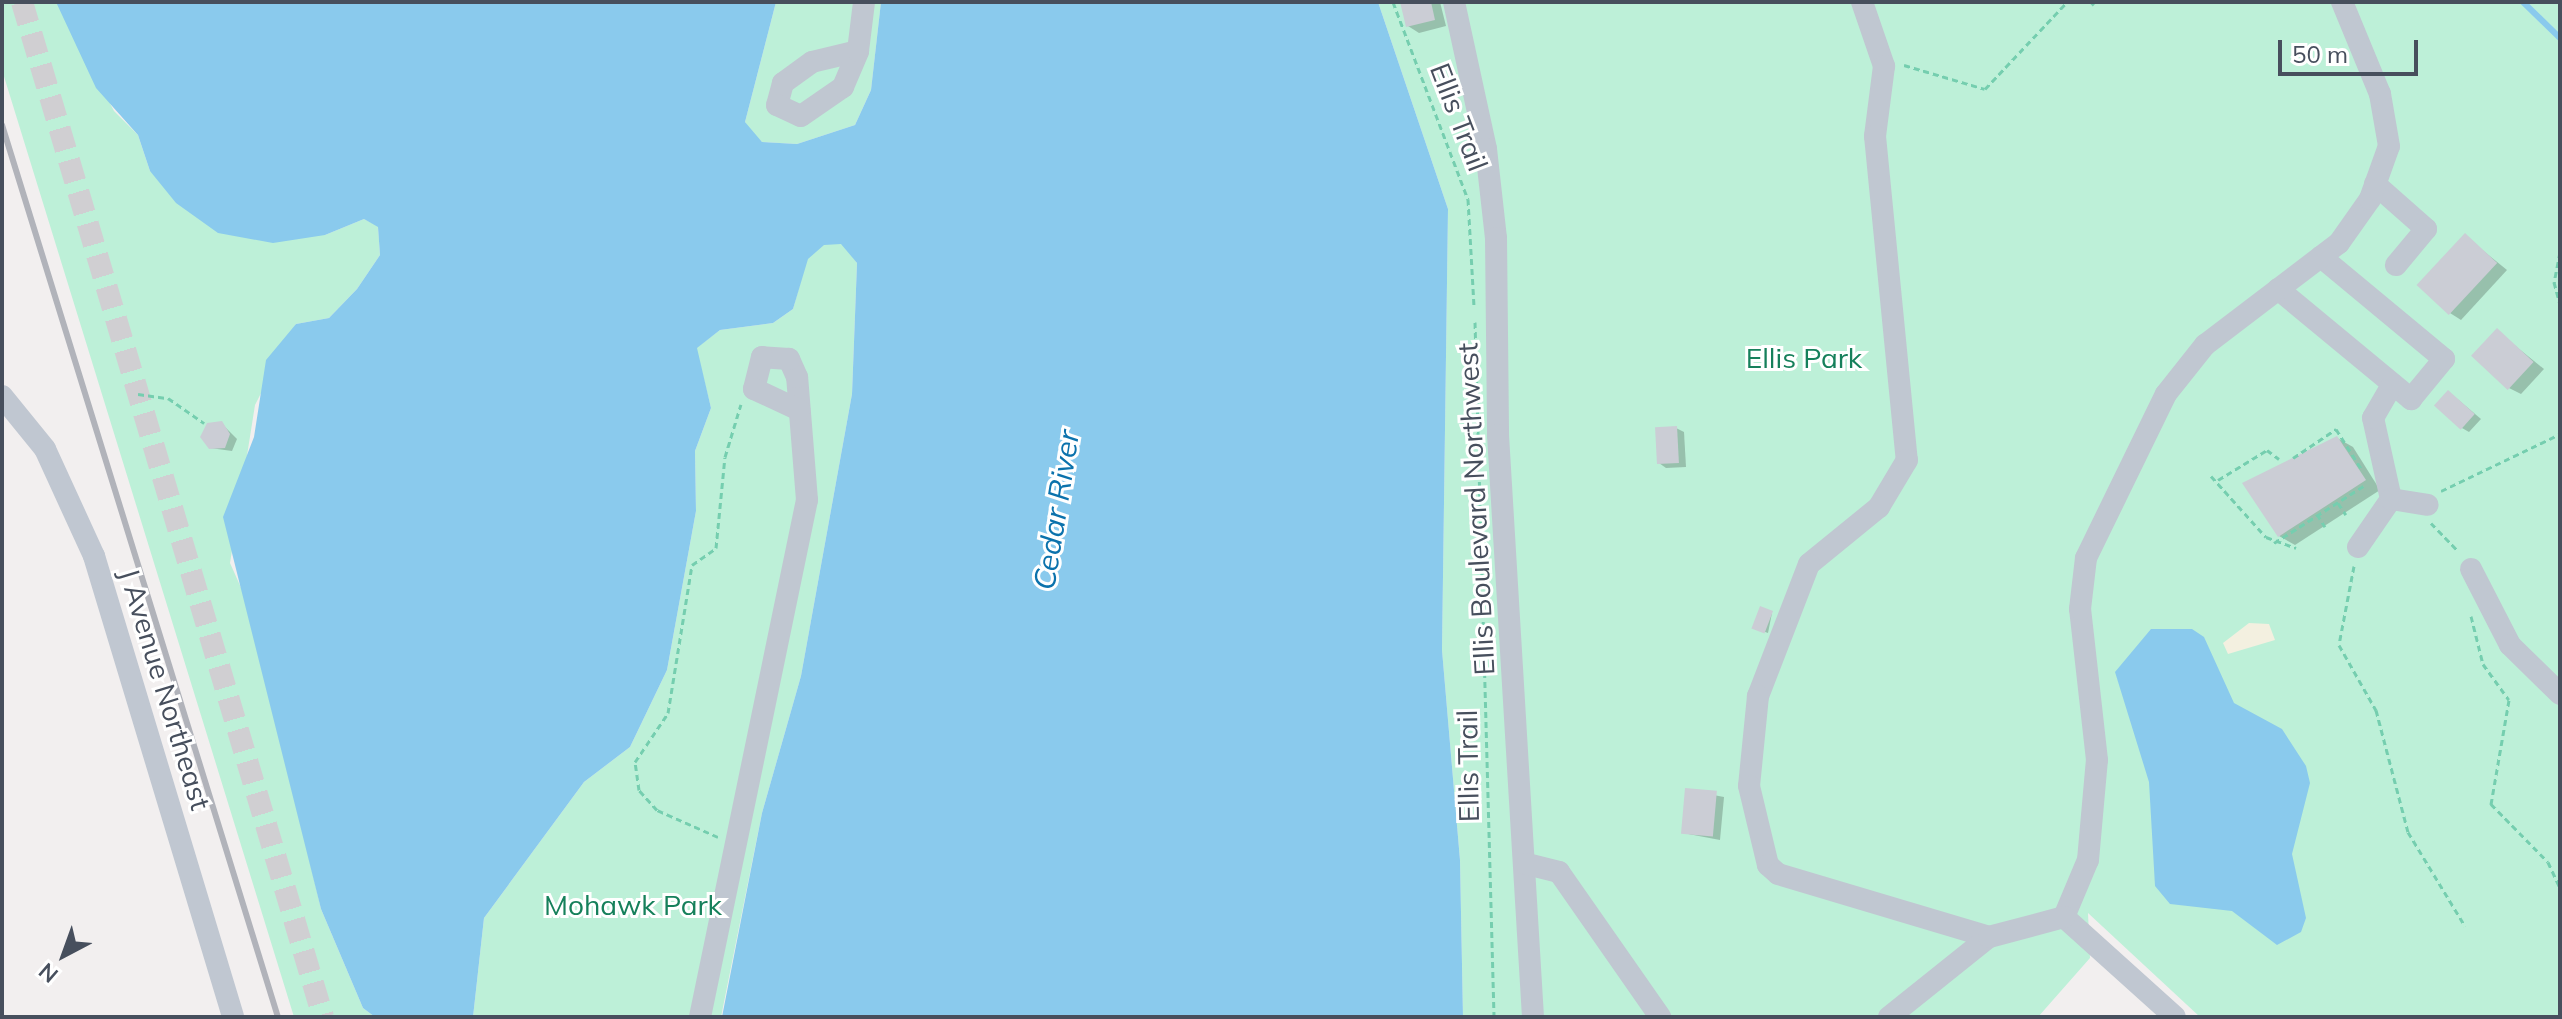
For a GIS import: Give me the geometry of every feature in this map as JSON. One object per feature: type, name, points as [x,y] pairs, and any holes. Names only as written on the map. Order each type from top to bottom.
[{"type":"street","points":[[858,51],[864,2]]},
{"type":"street","name":"Ellis Boulevard Northwest","points":[[1454,2],[1486,149],[1496,238],[1498,435],[1527,864],[1533,1017]]},
{"type":"street","points":[[1862,2],[1884,66],[1875,136],[1907,460],[1879,507],[1809,564],[1758,696],[1749,786],[1768,865],[1778,874],[1989,937]]},
{"type":"street","points":[[2064,917],[2088,860],[2097,760],[2080,609],[2086,558],[2166,394],[2205,345],[2339,243],[2375,184],[2389,146],[2380,94],[2342,2]]},
{"type":"street","points":[[2375,184],[2426,229],[2396,265]]},
{"type":"street","points":[[2278,289],[2411,399],[2444,359],[2321,257]]},
{"type":"street","points":[[700,1017],[733,844],[797,573],[807,500],[797,377],[778,353],[754,369],[754,389],[799,410]]},
{"type":"street","points":[[2358,547],[2391,499],[2373,418],[2393,384]]},
{"type":"street","name":"J Avenue Northeast","points":[[2,396],[45,449],[94,556],[233,1017]]},
{"type":"street","points":[[2391,499],[2428,505]]},
{"type":"street","points":[[2471,569],[2510,645],[2560,694]]},
{"type":"street","points":[[1527,864],[1559,872],[1578,893],[1660,1017]]},
{"type":"street","points":[[1889,1017],[1989,937],[2064,917]]},
{"type":"street","points":[[2064,917],[2175,1017]]},
{"type":"path","name":"Ellis Trail","points":[[1393,2],[1468,199],[1494,1017]]},
{"type":"path","points":[[1884,66],[1915,67],[1980,90],[2067,2]]},
{"type":"path","points":[[2560,252],[2554,282],[2560,305]]},
{"type":"path","points":[[733,844],[657,810],[639,790],[635,762],[668,713],[692,565],[716,548],[736,410],[754,389]]},
{"type":"path","points":[[138,394],[168,398],[204,423]]},
{"type":"path","points":[[2274,543],[2370,482],[2336,429],[2293,458]]},
{"type":"path","points":[[2218,480],[2267,450],[2279,459]]},
{"type":"path","points":[[2211,476],[2274,543],[2296,548]]},
{"type":"path","points":[[2338,503],[2346,515]]},
{"type":"path","points":[[2317,514],[2325,527]]},
{"type":"path","points":[[2358,547],[2339,645],[2376,710],[2408,832],[2465,926]]},
{"type":"green space","points":[[2,2],[57,2],[114,111],[138,135],[150,171],[325,235],[364,219],[378,226],[380,255],[357,289],[329,318],[296,324],[255,405],[230,563],[251,610],[321,909],[363,1008],[375,1017],[294,1017],[2,70]]},
{"type":"green space","points":[[776,2],[881,2],[871,90],[855,125],[797,144],[762,142],[750,132],[745,122]]},
{"type":"green space","name":"Ellis Park","points":[[1378,2],[2560,2],[2560,1017],[2200,1017],[2088,913],[2090,958],[2038,1017],[1463,1017],[1460,860],[1442,650],[1448,209]]},
{"type":"green space","name":"Mohawk Park","points":[[824,244],[843,244],[857,263],[852,394],[801,676],[762,813],[721,1017],[473,1017],[484,918],[584,782],[630,747],[667,670],[696,511],[695,451],[711,408],[696,348],[720,330],[773,323],[793,309],[807,259]]},
{"type":"sand","points":[[2249,623],[2269,624],[2275,640],[2228,654],[2223,643]]},
{"type":"water","name":"Cedar River","points":[[56,2],[776,2],[745,122],[762,142],[797,144],[855,125],[871,90],[881,2],[1378,2],[1448,209],[1442,650],[1460,860],[1463,1017],[722,1017],[762,813],[801,676],[852,394],[857,263],[841,244],[824,245],[808,259],[793,309],[773,323],[720,330],[697,348],[711,408],[695,451],[696,511],[667,670],[630,747],[584,782],[484,918],[473,1017],[375,1017],[363,1008],[321,909],[223,517],[254,437],[266,360],[296,324],[329,318],[357,289],[380,255],[378,227],[364,219],[325,235],[273,243],[218,233],[176,203],[150,171],[138,135],[96,88]]},
{"type":"water","points":[[2151,629],[2192,629],[2204,637],[2234,703],[2282,729],[2306,766],[2310,783],[2292,854],[2306,918],[2301,932],[2277,945],[2232,911],[2170,904],[2155,886],[2149,782],[2115,672]]},
{"type":"building","points":[[1400,2],[1431,2],[1435,20],[1406,27]]},
{"type":"building","points":[[2465,233],[2497,263],[2449,315],[2417,285]]},
{"type":"building","points":[[2497,328],[2534,362],[2508,390],[2471,356]]},
{"type":"building","points":[[2448,390],[2475,414],[2461,430],[2434,406]]},
{"type":"building","points":[[222,421],[230,434],[225,448],[209,449],[200,437],[207,423]]},
{"type":"building","points":[[1677,426],[1679,463],[1657,464],[1655,427]]},
{"type":"building","points":[[2337,436],[2366,480],[2278,537],[2242,483]]},
{"type":"building","points":[[1760,606],[1773,611],[1764,633],[1751,628]]},
{"type":"building","points":[[1685,788],[1717,791],[1713,837],[1681,834]]},
{"type":"waterway","points":[[2523,2],[2560,38]]},
{"type":"tunnel","points":[[22,2],[323,1017]]},
{"type":"railway","points":[[2,125],[278,1017]]}]
